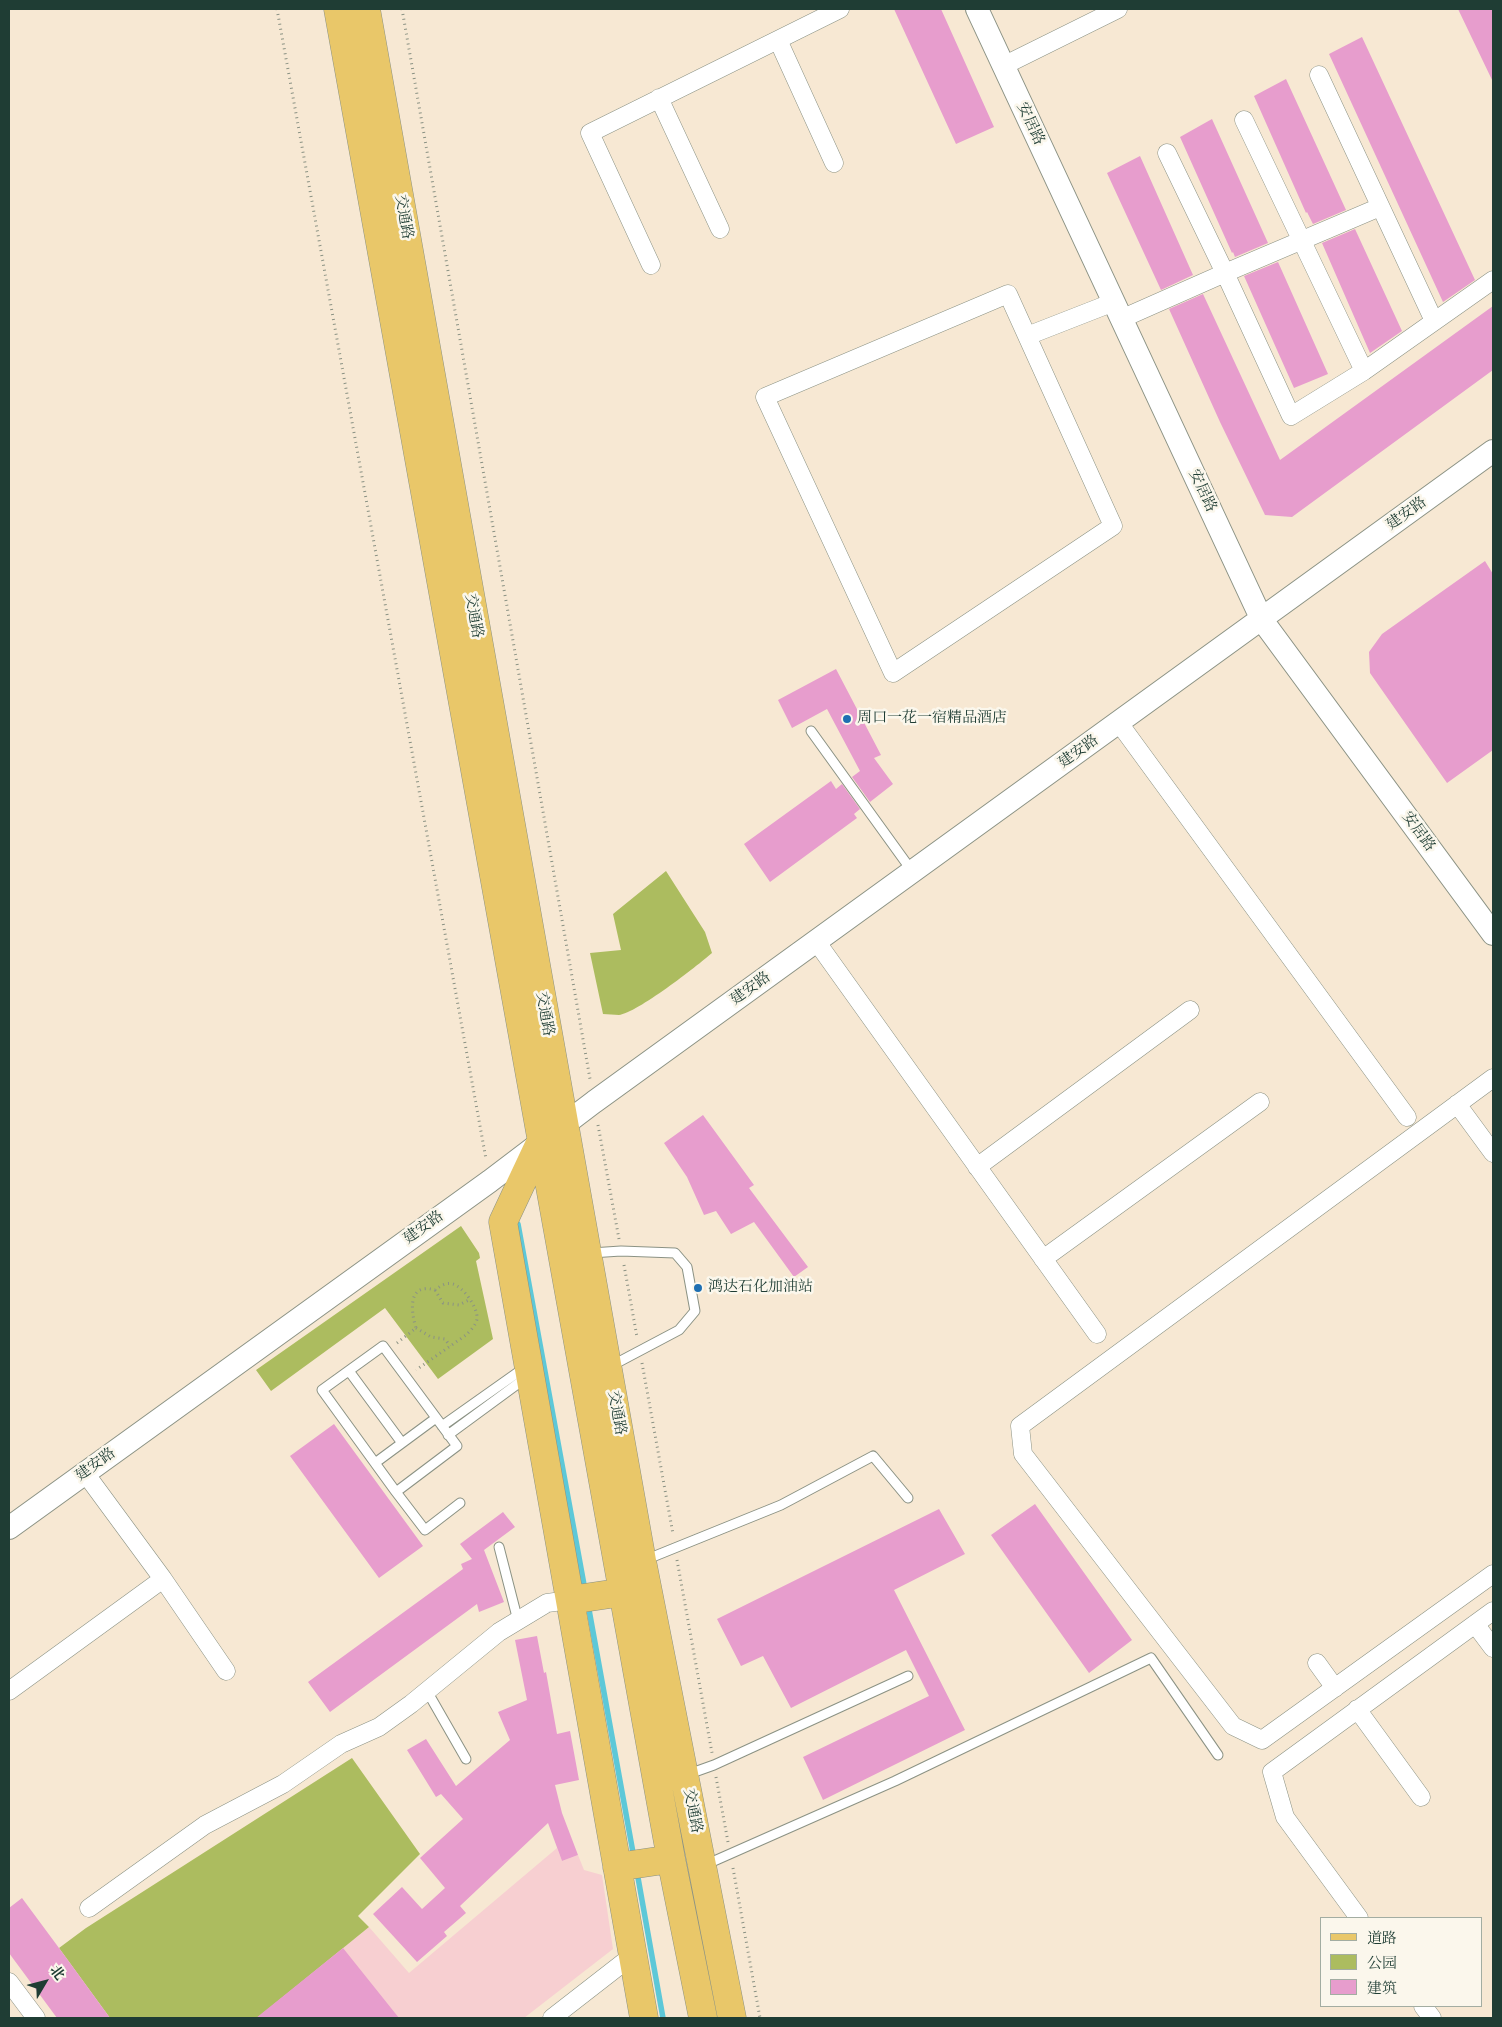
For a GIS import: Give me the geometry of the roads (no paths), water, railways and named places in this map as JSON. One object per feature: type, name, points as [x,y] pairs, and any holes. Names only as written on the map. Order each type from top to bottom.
[{"type":"main road","name":"交通路","points":[[338,9],[671,1859],[703,2018]]},
{"type":"main road","name":"交通路","points":[[366,9],[642,1561],[732,2018]]},
{"type":"main road","points":[[541,1141],[503,1222],[644,2018]]},
{"type":"main road","points":[[570,1600],[624,1592]]},
{"type":"main road","points":[[617,1867],[671,1859]]},
{"type":"street","points":[[651,265],[590,133],[840,9]]},
{"type":"street","name":"安居路","points":[[977,9],[1262,620],[1493,934]]},
{"type":"street","points":[[1003,66],[1118,9]]},
{"type":"street","points":[[778,40],[834,163]]},
{"type":"street","points":[[1319,75],[1434,321]]},
{"type":"street","points":[[659,98],[720,229]]},
{"type":"street","points":[[1244,120],[1364,371]]},
{"type":"street","points":[[1167,153],[1291,416],[1364,371],[1493,280]]},
{"type":"street","points":[[1027,336],[1117,310],[1225,274],[1380,206]]},
{"type":"street","points":[[1008,294],[1027,336],[1113,526],[893,673],[765,397],[1008,294]]},
{"type":"street","name":"建安路","points":[[9,1528],[490,1181],[594,1102],[1493,451]]},
{"type":"street","points":[[1118,723],[1406,1117]]},
{"type":"street","points":[[816,941],[1097,1334]]},
{"type":"street","points":[[977,1167],[1190,1010]]},
{"type":"street","points":[[1493,1078],[1020,1426],[1023,1454],[1233,1726],[1262,1740],[1493,1574]]},
{"type":"street","points":[[1044,1259],[1260,1102]]},
{"type":"street","points":[[1458,1104],[1493,1152]]},
{"type":"street","points":[[85,1473],[163,1579],[226,1671]]},
{"type":"street","points":[[9,1691],[163,1579]]},
{"type":"street","points":[[89,1908],[206,1825],[283,1784],[342,1744],[379,1727],[427,1691],[499,1632],[547,1603],[570,1600]]},
{"type":"street","points":[[1358,1917],[1285,1817],[1272,1772],[1493,1611]]},
{"type":"street","points":[[1475,1624],[1493,1648]]},
{"type":"street","points":[[1317,1663],[1335,1688]]},
{"type":"street","points":[[1357,1709],[1421,1796]]},
{"type":"street","points":[[552,2018],[633,1955]]},
{"type":"street","points":[[9,1982],[36,2018]]},
{"type":"street","points":[[1424,2007],[1432,2018]]},
{"type":"lane","points":[[811,731],[912,871]]},
{"type":"lane","points":[[587,1253],[621,1251],[675,1253],[687,1267],[695,1312],[679,1330],[608,1367]]},
{"type":"lane","points":[[396,1492],[457,1446],[383,1346],[322,1390],[396,1492],[425,1530],[460,1503]]},
{"type":"lane","points":[[442,1426],[529,1370]]},
{"type":"lane","points":[[448,1435],[529,1370]]},
{"type":"lane","points":[[348,1371],[402,1443]]},
{"type":"lane","points":[[375,1463],[436,1418]]},
{"type":"lane","points":[[642,1561],[781,1505],[872,1456],[908,1498]]},
{"type":"lane","points":[[499,1547],[518,1621]]},
{"type":"lane","points":[[702,1866],[895,1781],[1151,1658],[1218,1755]]},
{"type":"lane","points":[[684,1775],[714,1765],[908,1676]]},
{"type":"lane","points":[[427,1691],[466,1758]]},
{"type":"waterway","points":[[518,1224],[585,1590]]},
{"type":"waterway","points":[[588,1604],[634,1858]]},
{"type":"waterway","points":[[637,1872],[663,2018]]},
{"type":"place","name":"周口一花一宿精品酒店","points":[[847,719]]},
{"type":"place","name":"鸿达石化加油站","points":[[698,1288]]}]
